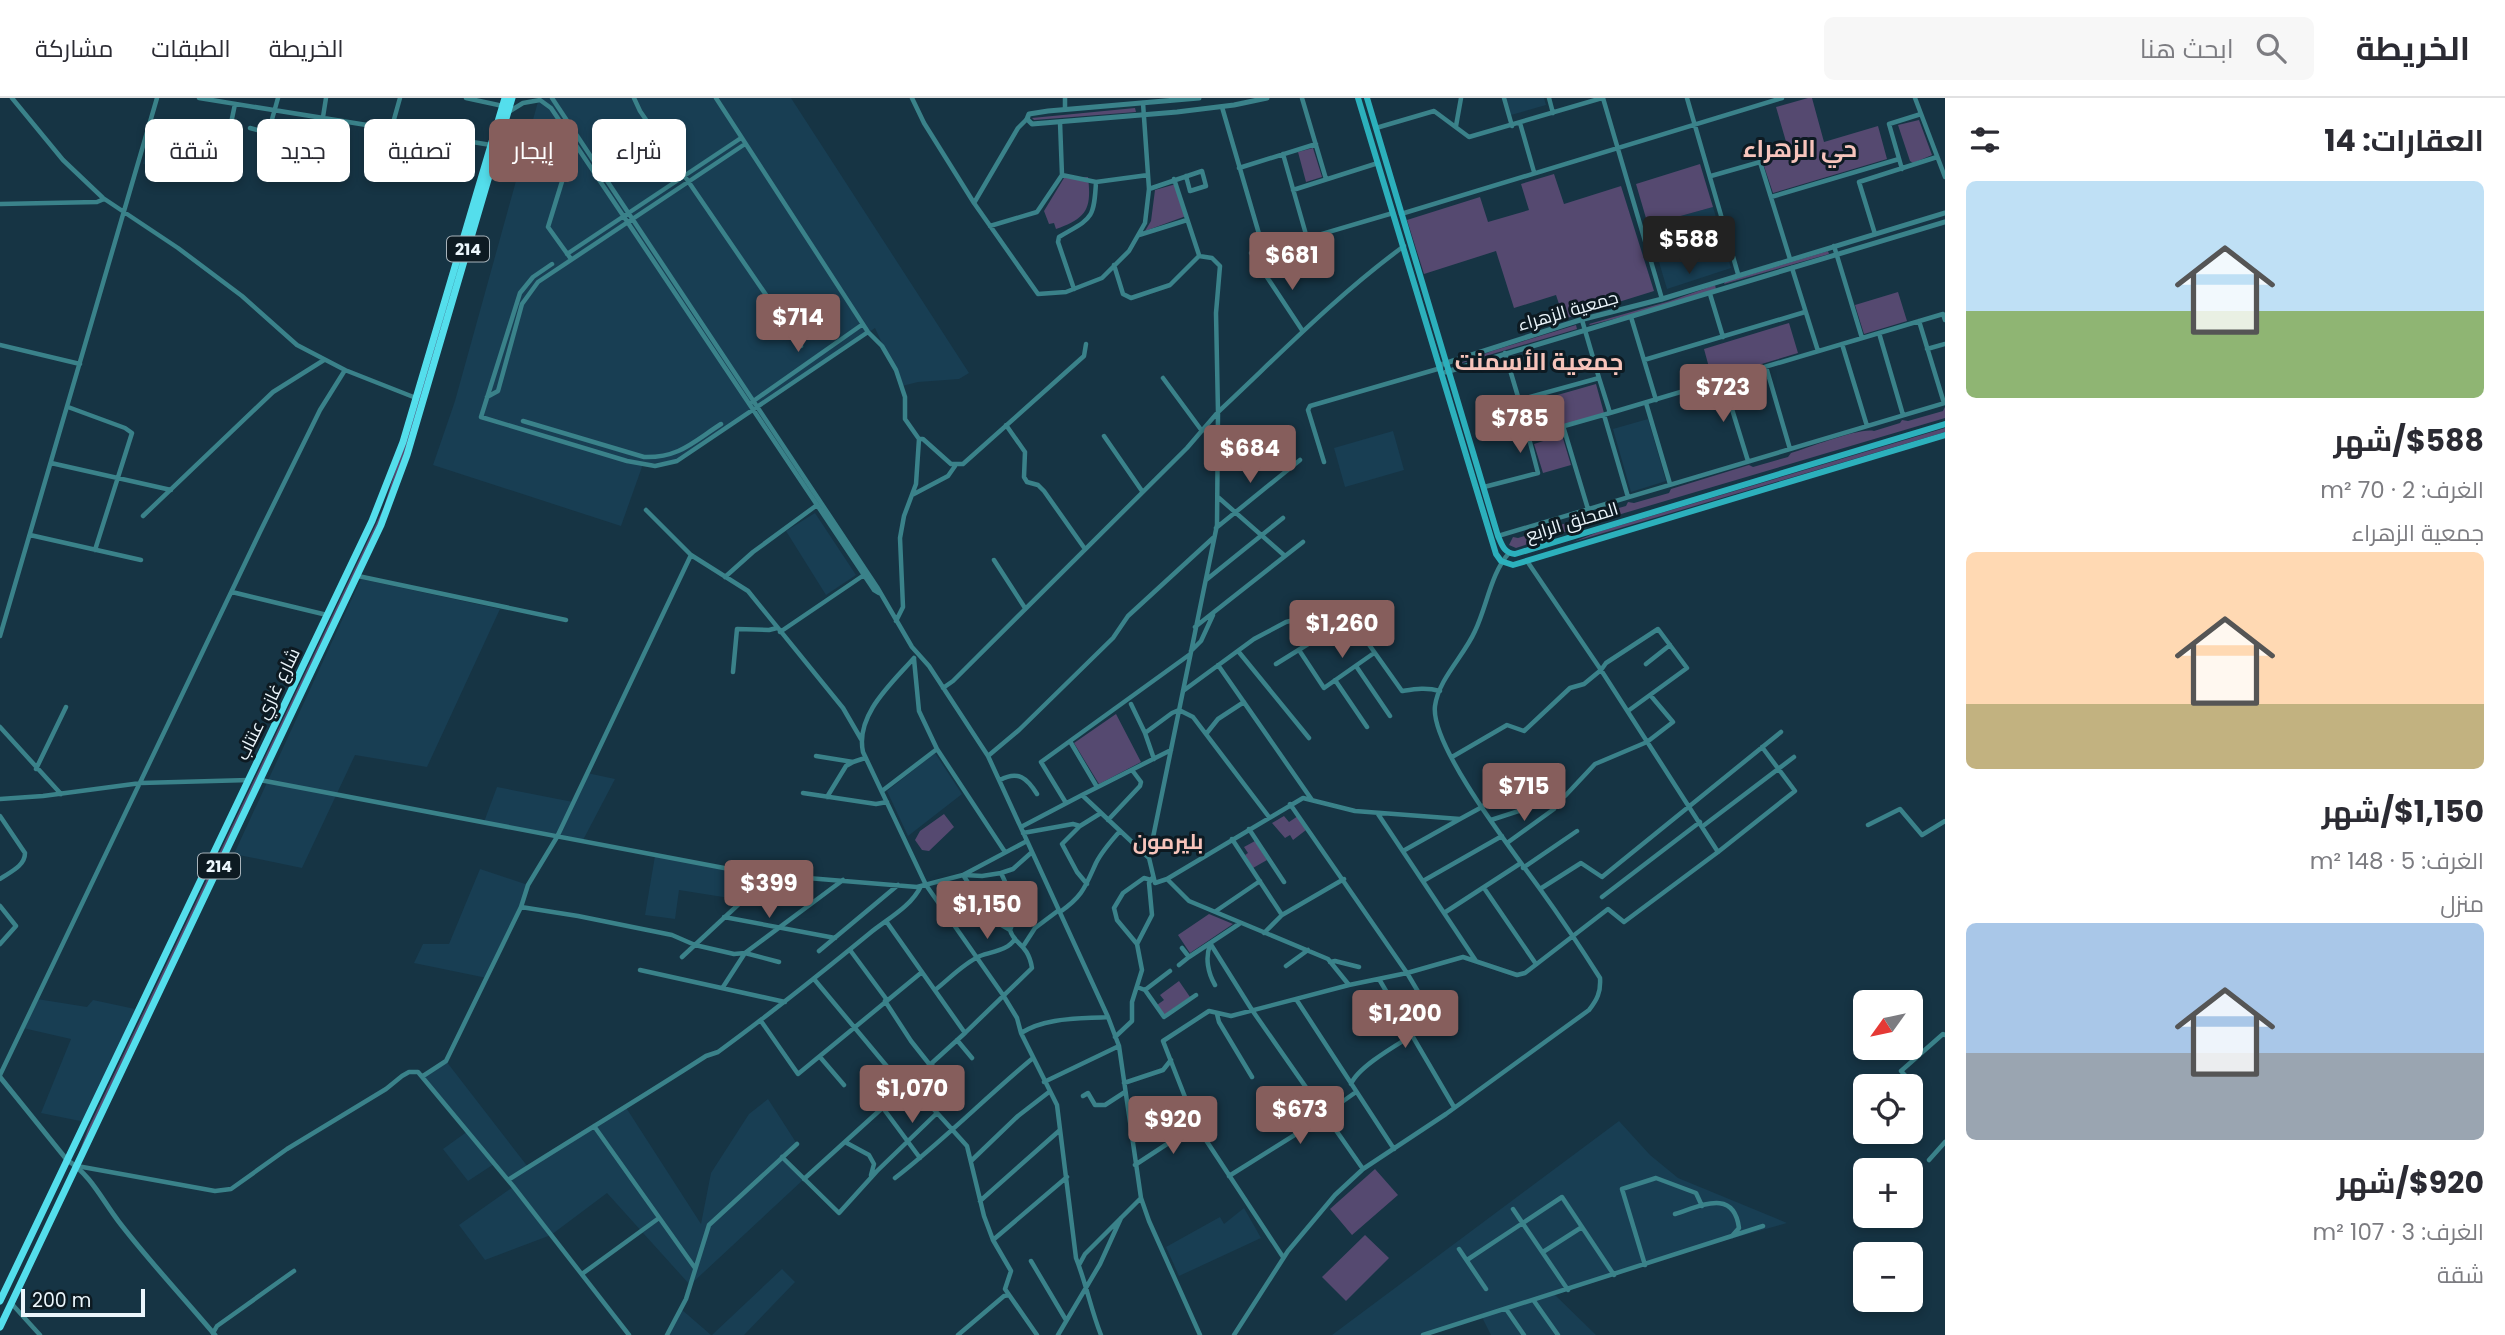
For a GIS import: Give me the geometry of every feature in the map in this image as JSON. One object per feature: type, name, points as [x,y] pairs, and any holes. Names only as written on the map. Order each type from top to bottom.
[{"type":"highway","name":"214","points":[[0,1326],[381,526],[407,455],[505,105],[512,98]]},
{"type":"highway","name":"شارع غازي عنتاب","points":[[0,1301],[372,521],[403,442],[462,255],[489,153]]},
{"type":"main road","points":[[1358,98],[1397,214]]},
{"type":"main road","points":[[1367,98],[1404,246],[1444,368],[1496,554],[1501,561]]},
{"type":"main road","name":"المحلق الرابع","points":[[1397,214],[1498,536],[1503,548],[1509,553],[1516,554],[1945,425]]},
{"type":"main road","name":"المحلق الرابع","points":[[1501,561],[1513,565],[1945,435]]},
{"type":"main road","points":[[1568,538],[1571,547]]},
{"type":"street","points":[[12,98],[63,160],[104,198],[242,296],[297,345],[345,370],[416,398]]},
{"type":"street","points":[[0,636],[157,98]]},
{"type":"street","points":[[200,98],[364,124]]},
{"type":"street","points":[[250,128],[265,132],[269,130],[278,98]]},
{"type":"street","points":[[323,117],[326,98]]},
{"type":"street","points":[[395,119],[400,98]]},
{"type":"street","points":[[466,98],[505,105],[540,99],[560,119]]},
{"type":"street","points":[[552,98],[564,119]]},
{"type":"street","points":[[635,98],[646,119]]},
{"type":"street","points":[[716,98],[868,332],[882,346],[896,370],[905,397],[905,419],[919,439],[916,484],[904,516],[900,538],[903,607],[896,621]]},
{"type":"street","points":[[912,98],[924,123],[974,203],[1038,294],[1048,295],[1102,278],[1129,251],[1144,223],[1149,189],[1143,103]]},
{"type":"street","points":[[1065,98],[1065,109]]},
{"type":"street","points":[[974,203],[1029,114],[1199,98]]},
{"type":"street","points":[[1027,119],[1032,124],[1060,122],[1222,107],[1267,98]]},
{"type":"street","points":[[1302,98],[1326,179]]},
{"type":"street","points":[[1456,126],[1461,98]]},
{"type":"street","points":[[1504,98],[1512,126]]},
{"type":"street","points":[[1549,98],[1553,113]]},
{"type":"street","points":[[1376,128],[1434,111],[1469,137],[1603,98],[1662,299]]},
{"type":"street","points":[[1687,98],[1738,274]]},
{"type":"street","points":[[1302,330],[1251,253],[1397,214],[1779,98]]},
{"type":"street","points":[[1915,98],[1945,177]]},
{"type":"street","points":[[231,119],[234,104]]},
{"type":"street","points":[[1222,107],[1264,251]]},
{"type":"street","points":[[1902,169],[1888,124],[1921,114]]},
{"type":"street","points":[[990,226],[1037,212],[1062,175],[1060,122]]},
{"type":"street","points":[[1520,123],[1534,172]]},
{"type":"street","points":[[686,174],[741,138]]},
{"type":"street","points":[[578,142],[627,214],[634,218],[684,300]]},
{"type":"street","points":[[488,397],[498,391],[526,297],[538,282],[745,144]]},
{"type":"street","points":[[1240,168],[1316,144]]},
{"type":"street","points":[[1283,154],[1307,238]]},
{"type":"street","points":[[1859,182],[1937,157]]},
{"type":"street","points":[[1771,197],[1899,159]]},
{"type":"street","points":[[1711,176],[1760,162],[1790,259]]},
{"type":"street","points":[[1293,190],[1378,163]]},
{"type":"street","points":[[1149,189],[1185,176],[1202,171],[1206,186],[1190,191],[1185,176]]},
{"type":"street","points":[[1856,171],[1875,234]]},
{"type":"street","points":[[1062,175],[1096,182],[1148,175]]},
{"type":"street","points":[[686,176],[802,346]]},
{"type":"street","points":[[1174,180],[1199,256]]},
{"type":"street","points":[[562,182],[548,227],[571,259]]},
{"type":"street","points":[[567,254],[675,182]]},
{"type":"street","points":[[1074,289],[1058,239],[1079,227],[1092,214],[1096,182]]},
{"type":"street","points":[[0,204],[97,202],[104,198]]},
{"type":"street","name":"جمعية الزهراء","points":[[1444,368],[1582,320],[1662,299],[1945,213]]},
{"type":"street","points":[[627,214],[628,222],[754,400],[756,409],[817,505],[824,511],[864,575],[879,593],[988,756],[1119,1046],[1141,1198],[1200,1335]]},
{"type":"street","points":[[1138,235],[1187,220]]},
{"type":"street","name":"جمعية الزهراء","points":[[1444,368],[1710,294],[1945,222]]},
{"type":"street","points":[[943,688],[953,681],[1302,330],[1361,278],[1404,246]]},
{"type":"street","points":[[1833,246],[1862,338]]},
{"type":"street","points":[[1114,265],[1123,294],[1131,298],[1170,285],[1199,256]]},
{"type":"street","points":[[1199,256],[1212,258],[1220,266],[1216,313],[1219,498],[1216,528],[1149,858],[1152,878],[1155,883],[1167,878],[1303,798],[1347,809],[1460,819]]},
{"type":"street","points":[[552,264],[533,277],[520,293],[481,417],[627,461],[655,466],[667,465],[756,409],[868,332]]},
{"type":"street","points":[[1792,268],[1818,351]]},
{"type":"street","points":[[1718,281],[1722,290]]},
{"type":"street","points":[[1710,294],[1723,337]]},
{"type":"street","points":[[1644,360],[1805,312]]},
{"type":"street","points":[[1529,436],[1943,314],[1945,320]]},
{"type":"street","points":[[1631,317],[1656,400]]},
{"type":"street","points":[[1582,320],[1610,414]]},
{"type":"street","points":[[1498,536],[1944,403],[1919,321]]},
{"type":"street","points":[[749,404],[863,324]]},
{"type":"street","points":[[704,329],[749,404],[756,409],[879,593]]},
{"type":"street","points":[[1880,333],[1903,415]]},
{"type":"street","points":[[912,495],[948,476],[955,466],[963,464],[1084,356],[1086,344]]},
{"type":"street","points":[[1842,344],[1867,426]]},
{"type":"street","points":[[1927,349],[1945,344]]},
{"type":"street","points":[[0,345],[80,364]]},
{"type":"street","points":[[1484,487],[1538,473],[1505,353]]},
{"type":"street","points":[[144,516],[273,392],[324,359]]},
{"type":"street","points":[[809,362],[814,369]]},
{"type":"street","points":[[1766,367],[1790,449]]},
{"type":"street","points":[[1324,462],[1308,410],[1310,406],[1444,368]]},
{"type":"street","points":[[294,1271],[217,1326],[214,1334],[0,1076],[320,410],[345,370]]},
{"type":"street","points":[[1163,378],[1202,431]]},
{"type":"street","points":[[1519,400],[1599,378]]},
{"type":"street","points":[[1723,380],[1748,461]]},
{"type":"street","points":[[1646,403],[1670,485]]},
{"type":"street","points":[[68,407],[130,430],[132,438],[95,550]]},
{"type":"street","points":[[1604,415],[1628,497]]},
{"type":"street","points":[[523,421],[644,457],[664,457],[691,444],[721,424]]},
{"type":"street","points":[[1006,425],[1025,452],[1024,477],[1027,482],[1038,485],[1044,491],[1085,549]]},
{"type":"street","points":[[1563,426],[1588,509]]},
{"type":"street","points":[[1104,436],[1142,491]]},
{"type":"street","points":[[919,439],[923,439],[943,459],[955,466]]},
{"type":"street","points":[[691,444],[695,449]]},
{"type":"street","points":[[1216,528],[1300,460]]},
{"type":"street","points":[[51,463],[171,490]]},
{"type":"street","points":[[1219,498],[1285,556]]},
{"type":"street","points":[[725,577],[753,552],[817,505]]},
{"type":"street","points":[[646,509],[691,555],[748,591],[843,708],[862,741],[865,758],[923,885],[1017,1018],[1021,1033],[1057,1105],[1076,1258],[1101,1335]]},
{"type":"street","points":[[1205,580],[1283,518]]},
{"type":"street","points":[[30,535],[141,560]]},
{"type":"street","points":[[988,756],[1019,730],[1113,638],[1128,616],[1214,537]]},
{"type":"street","points":[[1195,627],[1303,542]]},
{"type":"street","points":[[1234,1335],[1283,1257],[1327,1204],[1363,1169],[1588,1010],[1597,999],[1601,988],[1600,978],[1482,807],[1452,757],[1435,718],[1440,691],[1474,634],[1501,561],[1509,553]]},
{"type":"street","points":[[423,1076],[446,1061],[521,907],[528,885],[556,837],[691,555]]},
{"type":"street","points":[[994,560],[1025,608]]},
{"type":"street","points":[[1527,561],[1628,711],[1718,852]]},
{"type":"street","points":[[733,673],[737,629],[778,630],[864,575]]},
{"type":"street","points":[[358,576],[566,620]]},
{"type":"street","points":[[232,592],[328,616]]},
{"type":"street","points":[[1183,691],[1254,639],[1297,618],[1343,608],[1402,691],[1415,691],[1424,687],[1440,691]]},
{"type":"street","points":[[1066,803],[1041,762],[1071,743],[1190,653],[1201,640],[1214,612]]},
{"type":"street","points":[[1276,664],[1350,618]]},
{"type":"street","points":[[1452,757],[1507,725],[1524,732],[1570,688],[1584,684],[1606,663],[1658,629],[1686,668],[1628,711]]},
{"type":"street","points":[[1646,664],[1670,645]]},
{"type":"street","points":[[1299,650],[1324,688],[1374,653]]},
{"type":"street","points":[[916,651],[914,658],[919,711],[937,749],[1006,853]]},
{"type":"street","points":[[1238,651],[1309,738]]},
{"type":"street","points":[[862,741],[866,722],[881,695],[914,658]]},
{"type":"street","points":[[1218,665],[1312,801]]},
{"type":"street","points":[[1356,666],[1390,716]]},
{"type":"street","points":[[1335,680],[1367,727]]},
{"type":"street","points":[[1491,820],[1565,796],[1595,764],[1647,742],[1673,722],[1651,696]]},
{"type":"street","points":[[1206,734],[1218,719],[1244,702]]},
{"type":"street","points":[[1131,704],[1154,759]]},
{"type":"street","points":[[37,769],[66,707]]},
{"type":"street","points":[[1145,733],[1179,710],[1193,717],[1269,817]]},
{"type":"street","points":[[0,727],[61,794]]},
{"type":"street","points":[[1540,889],[1581,863],[1602,877],[1780,732]]},
{"type":"street","points":[[1071,743],[1097,787]]},
{"type":"street","points":[[1283,1257],[1196,1125],[1163,1041],[1209,1012],[1231,1016],[1463,957],[1517,975],[1525,973],[1608,909],[1624,922],[1795,790],[1762,747]]},
{"type":"street","points":[[882,791],[937,749]]},
{"type":"street","points":[[1022,830],[1066,803],[1171,750]]},
{"type":"street","points":[[816,756],[853,762]]},
{"type":"street","points":[[1602,897],[1794,757]]},
{"type":"street","points":[[827,797],[846,766],[865,758]]},
{"type":"street","points":[[1403,851],[1482,807],[1525,768],[1553,809],[1507,843]]},
{"type":"street","points":[[1108,820],[1140,786],[1141,782],[1132,770]]},
{"type":"street","points":[[1000,780],[1016,774],[1026,778],[1037,794]]},
{"type":"street","points":[[0,799],[141,783],[249,780]]},
{"type":"street","points":[[260,780],[272,780],[556,837],[771,875],[923,885],[963,875],[1027,841]]},
{"type":"street","points":[[803,793],[876,804],[887,802]]},
{"type":"street","points":[[1082,795],[1149,858]]},
{"type":"street","points":[[1290,804],[1407,973],[1438,1027]]},
{"type":"street","points":[[1868,825],[1900,809],[1922,835],[1945,821]]},
{"type":"street","points":[[1087,884],[1077,872],[1062,844],[1080,826],[1101,813]]},
{"type":"street","points":[[1378,813],[1478,963]]},
{"type":"street","points":[[0,816],[2,823],[26,853],[21,864],[0,879]]},
{"type":"street","points":[[1022,830],[1073,824],[1080,826]]},
{"type":"street","points":[[1249,829],[1284,883]]},
{"type":"street","points":[[1024,946],[1043,920],[1074,902],[1087,884],[1095,864],[1120,831]]},
{"type":"street","points":[[1444,913],[1577,831]]},
{"type":"street","points":[[1423,881],[1502,835]]},
{"type":"street","points":[[1232,839],[1282,915]]},
{"type":"street","points":[[963,875],[982,876],[1013,870],[1032,852]]},
{"type":"street","points":[[804,1179],[965,1033],[1032,968],[1024,946],[1012,938],[1010,930],[1017,913],[1001,873]]},
{"type":"street","points":[[682,957],[771,875]]},
{"type":"street","points":[[963,875],[993,920],[1010,930]]},
{"type":"street","points":[[1115,1037],[1132,1021],[1132,1002],[1142,970],[1138,944],[1117,920],[1115,904],[1123,893],[1144,878],[1152,878]]},
{"type":"street","points":[[1138,944],[1152,915],[1149,883],[1152,878]]},
{"type":"street","points":[[1167,878],[1189,901],[1330,961],[1359,967]]},
{"type":"street","points":[[1265,933],[1282,915],[1344,879]]},
{"type":"street","points":[[723,987],[745,953],[843,880]]},
{"type":"street","points":[[1215,912],[1260,881]]},
{"type":"street","points":[[819,951],[898,885]]},
{"type":"street","points":[[508,1180],[706,1056],[718,1052],[786,1002],[886,921],[923,885]]},
{"type":"street","points":[[1484,888],[1536,964]]},
{"type":"street","points":[[0,906],[16,929],[0,944]]},
{"type":"street","points":[[521,907],[672,935],[695,945],[779,962]]},
{"type":"street","points":[[723,917],[835,938]]},
{"type":"street","points":[[886,921],[965,1033]]},
{"type":"street","points":[[1179,965],[1240,923]]},
{"type":"street","points":[[935,990],[976,958],[1002,949],[1014,943],[1015,939]]},
{"type":"street","points":[[1210,944],[1207,951],[1208,968],[1215,985]]},
{"type":"street","points":[[1210,944],[1252,1010],[1363,1169]]},
{"type":"street","points":[[1182,948],[1189,957]]},
{"type":"street","points":[[850,950],[911,1041],[951,1086]]},
{"type":"street","points":[[1286,966],[1308,950]]},
{"type":"street","points":[[1330,961],[1349,985]]},
{"type":"street","points":[[640,970],[786,1002]]},
{"type":"street","points":[[1145,990],[1170,971]]},
{"type":"street","points":[[761,1021],[798,1074],[922,972]]},
{"type":"street","points":[[814,979],[905,1088]]},
{"type":"street","points":[[1379,979],[1454,1107]]},
{"type":"street","points":[[1137,987],[1145,990],[1164,1017],[1196,995]]},
{"type":"street","points":[[1296,999],[1394,1149]]},
{"type":"street","points":[[1217,1013],[1252,1077]]},
{"type":"street","points":[[1021,1033],[1054,1020],[1108,1017]]},
{"type":"street","points":[[1905,1074],[1901,1070],[1944,1034]]},
{"type":"street","points":[[1351,1084],[1355,1075],[1411,1035]]},
{"type":"street","points":[[957,1040],[972,1058]]},
{"type":"street","points":[[1044,1082],[1119,1046]]},
{"type":"street","points":[[820,1056],[844,1085]]},
{"type":"street","points":[[895,1178],[1033,1058]]},
{"type":"street","points":[[1124,1083],[1163,1070],[1171,1060]]},
{"type":"street","points":[[77,1166],[215,1191],[231,1189],[287,1149],[386,1089],[409,1072],[418,1072],[508,1180],[629,1335]]},
{"type":"street","points":[[909,1083],[967,1146],[979,1201],[993,1240],[1012,1271],[1005,1289],[1037,1335]]},
{"type":"street","points":[[971,1161],[1018,1116],[1049,1092]]},
{"type":"street","points":[[1083,1096],[1088,1093],[1095,1105],[1105,1105],[1125,1092]]},
{"type":"street","points":[[1228,1176],[1356,1092]]},
{"type":"street","points":[[883,1108],[920,1158]]},
{"type":"street","points":[[782,1157],[839,1213],[936,1114]]},
{"type":"street","points":[[1135,1165],[1196,1125]]},
{"type":"street","points":[[594,1126],[695,1269]]},
{"type":"street","points":[[979,1201],[1060,1129]]},
{"type":"street","points":[[845,1142],[869,1155],[874,1164],[870,1179]]},
{"type":"street","points":[[1929,1160],[1945,1142]]},
{"type":"street","points":[[667,1335],[686,1299],[709,1225],[797,1144]]},
{"type":"street","points":[[993,1240],[1067,1177]]},
{"type":"street","points":[[1645,1265],[1622,1188],[1656,1178],[1696,1194],[1702,1206]]},
{"type":"street","points":[[1467,1261],[1562,1197],[1614,1275]]},
{"type":"street","points":[[1079,1265],[1085,1254],[1141,1198]]},
{"type":"street","points":[[1675,1214],[1721,1202],[1730,1206],[1738,1217],[1739,1228],[1732,1237]]},
{"type":"street","points":[[1513,1209],[1568,1290]]},
{"type":"street","points":[[582,1274],[659,1218]]},
{"type":"street","points":[[1058,1335],[1114,1238],[1121,1218]]},
{"type":"street","points":[[1423,1335],[1763,1226]]},
{"type":"street","points":[[1543,1252],[1582,1227]]},
{"type":"street","points":[[1459,1249],[1486,1289]]},
{"type":"street","points":[[1031,1261],[1067,1321]]},
{"type":"street","points":[[958,1335],[1004,1296],[1009,1295]]},
{"type":"street","points":[[1534,1301],[1558,1335]]},
{"type":"street","points":[[11,1303],[40,1335]]},
{"type":"street","points":[[1506,1309],[1524,1335]]},
{"type":"shaded area","points":[[539,98],[791,98],[969,373],[959,379],[902,386],[875,328],[677,461],[643,464],[621,526],[433,465],[455,401],[516,182],[578,182],[578,119],[533,119]]},
{"type":"shaded area","points":[[1506,98],[1544,98],[1546,105],[1511,115]]},
{"type":"shaded area","points":[[1812,98],[1824,142],[1878,126],[1887,159],[1773,193],[1762,160],[1789,152],[1776,107]]},
{"type":"shaded area","points":[[1135,108],[1136,112],[1034,120],[1032,118]]},
{"type":"shaded area","points":[[1919,120],[1932,155],[1913,163],[1898,125]]},
{"type":"shaded area","points":[[1313,148],[1322,177],[1306,182],[1298,152]]},
{"type":"shaded area","points":[[1700,164],[1713,207],[1648,225],[1636,184]]},
{"type":"shaded area","points":[[1554,174],[1564,204],[1621,186],[1654,291],[1564,319],[1556,295],[1514,308],[1496,251],[1424,274],[1407,220],[1480,197],[1488,222],[1529,210],[1521,184]]},
{"type":"shaded area","points":[[1088,177],[1089,198],[1085,211],[1074,221],[1056,229],[1054,223],[1049,224],[1044,211],[1064,178]]},
{"type":"shaded area","points":[[1176,184],[1186,216],[1145,231],[1151,221],[1155,190]]},
{"type":"shaded area","points":[[1713,207],[1731,268],[1667,289],[1648,225]]},
{"type":"shaded area","points":[[1828,251],[1829,254],[1724,284],[1725,282]]},
{"type":"shaded area","points":[[459,265],[405,453],[385,509],[79,1153],[88,1129],[384,507]]},
{"type":"shaded area","points":[[1715,285],[1716,289],[1649,310],[1589,324],[1670,301]]},
{"type":"shaded area","points":[[1898,292],[1907,321],[1864,334],[1855,305]]},
{"type":"shaded area","points":[[1789,323],[1798,353],[1725,375],[1723,368],[1710,371],[1704,349]]},
{"type":"shaded area","points":[[1576,325],[1577,329],[1452,366],[1492,351]]},
{"type":"shaded area","points":[[1596,384],[1604,413],[1562,425],[1554,396]]},
{"type":"shaded area","points":[[1945,407],[1945,418],[1601,520],[1516,548],[1509,545],[1513,537],[1518,538],[1586,517],[1589,513],[1593,515],[1626,506],[1628,502],[1634,503],[1669,493],[1671,489],[1749,465],[1753,467],[1788,457],[1791,453],[1847,435],[1874,431],[1902,420],[1908,421],[1943,411]]},
{"type":"shaded area","points":[[1648,419],[1666,481],[1631,492],[1613,429]]},
{"type":"shaded area","points":[[1945,428],[1945,432],[1573,542],[1598,532]]},
{"type":"shaded area","points":[[1393,431],[1404,470],[1345,487],[1334,448]]},
{"type":"shaded area","points":[[1562,435],[1571,465],[1543,473],[1534,444]]},
{"type":"shaded area","points":[[815,513],[856,575],[826,595],[786,531]]},
{"type":"shaded area","points":[[361,579],[500,609],[427,767],[355,755],[302,868],[234,854]]},
{"type":"shaded area","points":[[1116,714],[1141,762],[1099,784],[1074,743]]},
{"type":"shaded area","points":[[935,753],[962,794],[908,836],[887,791]]},
{"type":"shaded area","points":[[587,773],[615,779],[582,842],[484,822],[497,787],[573,802]]},
{"type":"shaded area","points":[[944,814],[954,827],[929,851],[922,850],[915,840],[920,831]]},
{"type":"shaded area","points":[[1284,816],[1289,822],[1298,816],[1306,830],[1293,840],[1290,835],[1285,838],[1272,823]]},
{"type":"shaded area","points":[[1255,841],[1267,860],[1253,868],[1245,855],[1248,853],[1244,847]]},
{"type":"shaded area","points":[[655,856],[771,875],[742,900],[679,890],[675,919],[645,915]]},
{"type":"shaded area","points":[[480,869],[528,885],[521,907],[487,978],[414,963],[423,944],[449,944]]},
{"type":"shaded area","points":[[1209,914],[1233,924],[1190,953],[1178,935]]},
{"type":"shaded area","points":[[1179,981],[1190,997],[1164,1015],[1157,1005],[1164,1000],[1160,995]]},
{"type":"shaded area","points":[[37,999],[87,1007],[93,1000],[135,1009],[85,1122],[41,1113],[71,1039],[23,1028]]},
{"type":"shaded area","points":[[446,1061],[528,1167],[625,1106],[701,1224],[711,1173],[749,1114],[768,1099],[797,1144],[783,1156],[804,1179],[690,1285],[607,1193],[551,1235],[485,1260],[459,1225],[513,1187],[494,1164],[468,1181],[443,1149],[468,1131],[423,1076]]},
{"type":"shaded area","points":[[1619,1121],[1650,1155],[1678,1178],[1787,1223],[1698,1248],[1555,1295],[1596,1335],[1491,1335],[1482,1317],[1423,1335],[1332,1335]]},
{"type":"shaded area","points":[[1375,1169],[1398,1195],[1352,1235],[1330,1209]]},
{"type":"shaded area","points":[[1244,1208],[1261,1238],[1179,1276],[1166,1247],[1220,1217],[1224,1224]]},
{"type":"shaded area","points":[[1365,1235],[1389,1258],[1346,1301],[1322,1277]]},
{"type":"shaded area","points":[[782,1269],[795,1282],[744,1335],[712,1335]]},
{"type":"shaded area","points":[[681,1309],[711,1335],[667,1335]]},
{"type":"district","name":"حي الزهراء","points":[[1800,149]]},
{"type":"district","name":"جمعية الأسمنت","points":[[1539,362]]},
{"type":"district","name":"بليرمون","points":[[1168,842]]}]
